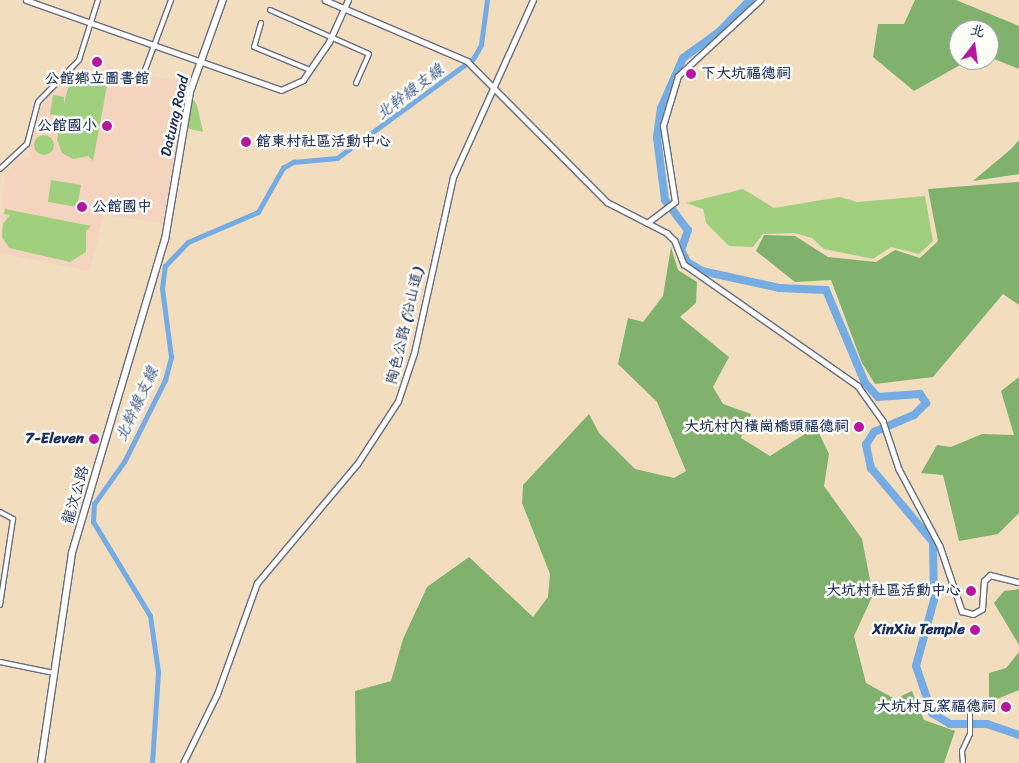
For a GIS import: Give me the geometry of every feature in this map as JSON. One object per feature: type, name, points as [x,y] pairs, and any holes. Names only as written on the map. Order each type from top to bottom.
[{"type":"main road","name":"Datung Road","points":[[165,240],[187,110],[201,62],[223,0]]},
{"type":"main road","name":"陶色公路 (沿山道)","points":[[183,763],[209,714],[257,583],[362,459],[398,401],[414,353],[453,177],[490,88],[533,0]]},
{"type":"main road","name":"龍汶公路","points":[[41,763],[72,553],[165,240]]},
{"type":"street","points":[[26,0],[281,90],[296,85],[310,70],[332,37],[348,0]]},
{"type":"street","points":[[0,169],[28,144],[38,102],[79,60],[89,22],[98,0]]},
{"type":"street","points":[[145,70],[171,0]]},
{"type":"street","points":[[325,0],[467,61],[490,88],[607,202],[647,223],[675,241],[684,264],[840,370],[858,386],[883,421],[907,486],[940,546],[962,611],[973,614],[982,609],[984,581],[990,575],[1019,582]]},
{"type":"street","points":[[647,223],[675,202],[663,126],[678,76],[760,0]]},
{"type":"street","points":[[270,10],[369,54],[356,83]]},
{"type":"street","points":[[261,23],[254,47],[310,70]]},
{"type":"street","points":[[0,512],[13,519],[0,605]]},
{"type":"street","points":[[0,662],[54,673]]},
{"type":"street","points":[[963,763],[962,751],[970,734],[972,718],[970,707]]},
{"type":"shaded area","points":[[108,64],[117,70],[181,81],[186,86],[163,223],[103,215],[90,271],[0,253],[5,174],[21,156],[31,158],[29,150],[43,103],[81,66],[103,73]]},
{"type":"green space","points":[[915,0],[956,0],[1019,26],[1019,69],[999,61],[999,20],[949,20],[949,70],[951,70],[914,91],[873,57],[878,24],[904,24]]},
{"type":"green space","points":[[87,72],[103,81],[104,74],[109,75],[93,161],[88,156],[73,159],[62,153],[57,140],[61,116],[50,114],[53,95],[64,97],[64,104],[70,80]]},
{"type":"green space","points":[[193,99],[197,105],[203,132],[186,128]]},
{"type":"green space","points":[[44,135],[51,138],[54,145],[51,152],[44,155],[37,152],[34,145],[37,138]]},
{"type":"green space","points":[[1019,140],[1019,174],[973,181],[1011,149]]},
{"type":"green space","points":[[51,180],[81,185],[77,207],[48,202]]},
{"type":"green space","points":[[1019,182],[1019,305],[1003,294],[933,377],[875,384],[862,363],[831,280],[795,282],[756,251],[764,235],[795,236],[828,257],[876,262],[895,250],[920,258],[938,241],[928,189]]},
{"type":"green space","points":[[743,189],[774,208],[840,197],[857,202],[925,196],[933,241],[919,254],[891,247],[873,259],[824,249],[812,238],[794,233],[763,234],[753,247],[729,246],[706,223],[703,209],[686,203]]},
{"type":"green space","points":[[5,209],[91,226],[86,231],[86,252],[70,262],[9,248],[2,237],[3,224],[10,215],[4,214]]},
{"type":"green space","points":[[671,247],[678,270],[697,282],[696,303],[680,317],[729,357],[713,387],[723,404],[751,414],[741,438],[770,456],[816,427],[829,454],[824,486],[862,539],[873,595],[854,636],[866,683],[895,699],[912,691],[924,720],[955,731],[944,763],[356,763],[355,691],[391,681],[403,639],[427,587],[469,557],[533,617],[548,597],[550,574],[522,503],[523,485],[589,414],[599,433],[635,469],[674,478],[686,471],[657,402],[618,364],[628,318],[643,322],[663,296]]},
{"type":"green space","points":[[1019,377],[1019,513],[998,534],[959,541],[943,475],[921,473],[937,445],[951,447],[982,434],[1014,435],[1001,391]]},
{"type":"green space","points":[[1019,589],[1019,645],[994,603],[1004,591]]},
{"type":"green space","points":[[1019,652],[1019,690],[989,702],[989,673],[1006,668]]},
{"type":"waterway","name":"北幹線支線","points":[[152,763],[158,672],[150,616],[93,522],[94,504],[124,462],[165,380],[171,357],[162,289],[165,266],[188,242],[258,212],[283,168],[293,162],[337,158],[473,59],[481,45],[487,0]]},
{"type":"waterway","points":[[750,0],[719,32],[683,58],[661,108],[657,138],[665,200],[688,230],[681,250],[687,262],[702,271],[779,288],[826,290],[865,383],[878,397],[920,394],[926,403],[914,415],[874,432],[866,445],[871,468],[933,542],[934,600],[916,666],[932,713],[950,724],[987,724],[1019,735]]},
{"type":"place","name":"公館鄉立圖書館","points":[[97,62]]},
{"type":"place","name":"下大坑福德祠","points":[[691,74]]},
{"type":"place","name":"公館國小","points":[[107,126]]},
{"type":"place","name":"館東村社區活動中心","points":[[246,142]]},
{"type":"place","name":"公館國中","points":[[82,207]]},
{"type":"place","name":"大坑村內橫崗橋頭福德祠","points":[[859,427]]},
{"type":"place","name":"7-Eleven","points":[[94,439]]},
{"type":"place","name":"大坑村社區活動中心","points":[[971,591]]},
{"type":"place","name":"XinXiu Temple","points":[[975,630]]},
{"type":"place","name":"大坑村瓦窯福德祠","points":[[1006,707]]}]
